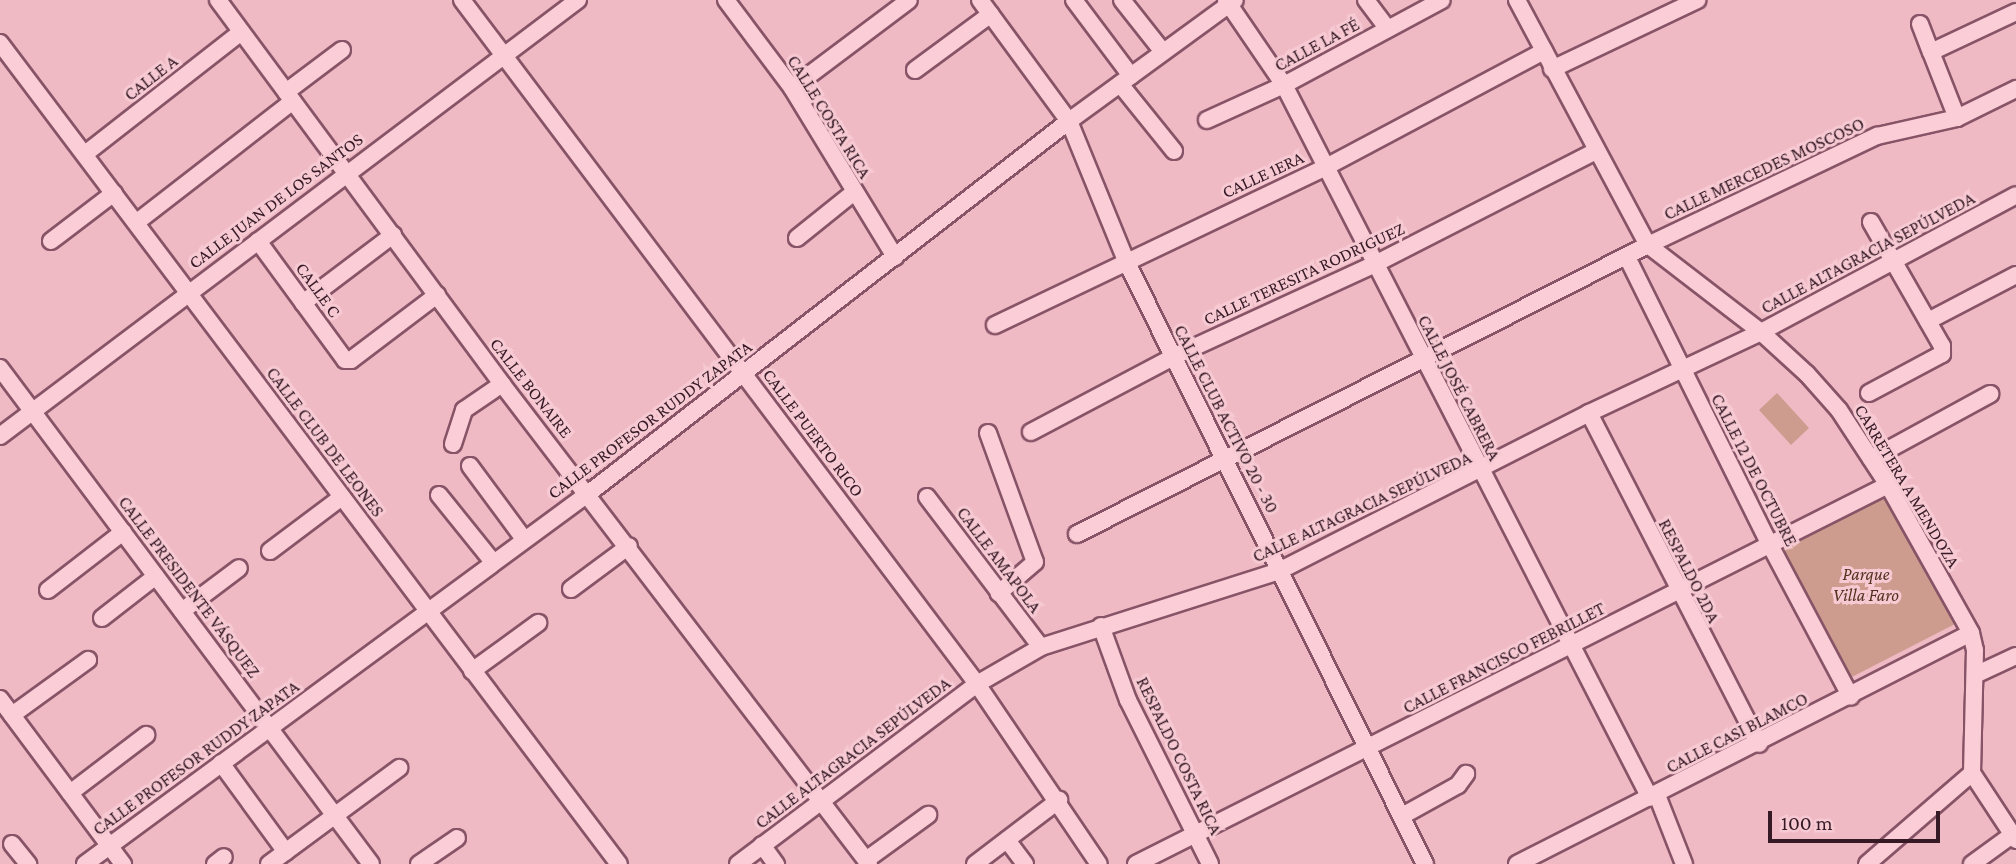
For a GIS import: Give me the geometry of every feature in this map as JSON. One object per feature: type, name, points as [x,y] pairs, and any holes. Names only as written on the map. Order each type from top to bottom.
[{"type":"street","name":"CALLE BONAIRE","points":[[218,0],[502,384],[589,493],[867,862]]},
{"type":"street","name":"CALLE PUERTO RICO","points":[[461,0],[977,684],[1059,800],[1099,864]]},
{"type":"street","name":"CALLE JUAN DE LOS SANTOS","points":[[0,436],[346,172],[578,0]]},
{"type":"street","name":"CALLE COSTA RICA","points":[[726,0],[792,88],[853,193],[895,257]]},
{"type":"street","points":[[792,88],[909,0]]},
{"type":"street","name":"CALLE CLUB ACTIVO 20 - 30","points":[[980,0],[1069,121],[1126,261],[1426,864]]},
{"type":"street","points":[[1074,0],[1174,151]]},
{"type":"street","points":[[1122,0],[1163,52]]},
{"type":"street","points":[[1366,0],[1388,29]]},
{"type":"street","name":"CALLE LA FÉ","points":[[1208,120],[1284,85],[1442,0]]},
{"type":"street","name":"CARRETERA A MENDOZA","points":[[1517,0],[1594,152],[1648,245],[1761,332],[1825,392],[1888,485],[1971,633],[1975,675],[1972,773]]},
{"type":"street","points":[[1552,69],[1697,0]]},
{"type":"street","name":"CALLE PROFESOR RUDDY ZAPATA","points":[[85,864],[426,610],[589,493],[1069,121],[1230,1]]},
{"type":"street","name":"CALLE JOSÉ CABRERA","points":[[1230,1],[1284,85],[1423,361],[1572,647],[1654,797],[1684,864]]},
{"type":"street","points":[[1931,52],[2016,12]]},
{"type":"street","points":[[915,70],[990,15]]},
{"type":"street","points":[[1920,24],[1957,118]]},
{"type":"street","name":"CALLE A","points":[[85,154],[241,32]]},
{"type":"street","name":"CALLE CLUB DE LEONES","points":[[0,43],[190,291],[426,610],[619,864]]},
{"type":"street","points":[[137,222],[342,50]]},
{"type":"street","name":"CALLE 1ERA","points":[[995,326],[1326,167],[1544,51]]},
{"type":"street","name":"CALLE MERCEDES MOSCOSO","points":[[1077,534],[1648,245],[1877,136],[1957,118],[2016,89]]},
{"type":"street","name":"CALLE TERESITA RODRIGUEZ","points":[[1031,432],[1173,357],[1375,264],[1594,152]]},
{"type":"street","points":[[51,241],[114,193]]},
{"type":"street","points":[[797,238],[853,193]]},
{"type":"street","name":"CALLE ALTAGRACIA SEPÚLVEDA","points":[[738,864],[977,684],[1041,647],[1279,571],[1482,472],[1589,414],[1761,332],[1894,263],[2016,195]]},
{"type":"street","points":[[1869,393],[1942,354],[1928,321],[1871,222]]},
{"type":"street","points":[[303,303],[393,235]]},
{"type":"street","name":"CALLE C","points":[[258,240],[348,361],[437,295]]},
{"type":"street","name":"CALLE 12 DE OCTUBRE","points":[[1627,257],[1769,543],[1851,696]]},
{"type":"street","points":[[1928,321],[2016,275]]},
{"type":"street","name":"CALLE PRESIDENTE VÁSQUEZ","points":[[0,368],[371,864]]},
{"type":"street","points":[[453,444],[464,410],[502,384]]},
{"type":"street","points":[[1871,459],[1990,394]]},
{"type":"street","name":"RESPALDO 2DA","points":[[1589,414],[1677,591],[1759,744]]},
{"type":"street","points":[[988,433],[1035,562],[999,593]]},
{"type":"street","points":[[470,466],[524,539]]},
{"type":"street","name":"CALLE FRANCISCO FEBRILLET","points":[[1136,864],[1572,647],[1769,543],[1888,485]]},
{"type":"street","points":[[439,495],[493,562]]},
{"type":"street","points":[[270,551],[342,497]]},
{"type":"street","name":"CALLE AMAPOLA","points":[[927,497],[1041,647]]},
{"type":"street","points":[[48,590],[123,531]]},
{"type":"street","points":[[571,589],[629,547]]},
{"type":"street","points":[[182,611],[239,568]]},
{"type":"street","points":[[102,618],[156,576]]},
{"type":"street","points":[[472,671],[538,623]]},
{"type":"street","name":"RESPALDO COSTA RICA","points":[[1101,626],[1128,700],[1210,864]]},
{"type":"street","name":"CALLE CASI BLAMCO","points":[[1517,864],[1759,744],[1971,633]]},
{"type":"street","points":[[1975,675],[2016,656]]},
{"type":"street","points":[[12,715],[88,660]]},
{"type":"street","points":[[0,699],[123,864]]},
{"type":"street","points":[[70,793],[146,735]]},
{"type":"street","points":[[222,763],[286,852]]},
{"type":"street","points":[[269,864],[399,768]]},
{"type":"street","points":[[1867,864],[1972,773],[2014,838],[1972,864]]},
{"type":"street","points":[[1402,816],[1458,785],[1466,774]]},
{"type":"street","points":[[975,864],[1059,800]]},
{"type":"street","points":[[867,862],[928,815]]},
{"type":"street","points":[[419,864],[457,838]]},
{"type":"street","points":[[1007,840],[1025,864]]},
{"type":"street","points":[[12,844],[27,864]]},
{"type":"street","points":[[762,845],[776,864]]},
{"type":"green space","points":[[1777,393],[1809,428],[1791,445],[1759,410]]},
{"type":"green space","name":"Parque Villa Faro","points":[[1887,491],[1955,624],[1846,680],[1778,547]]}]
